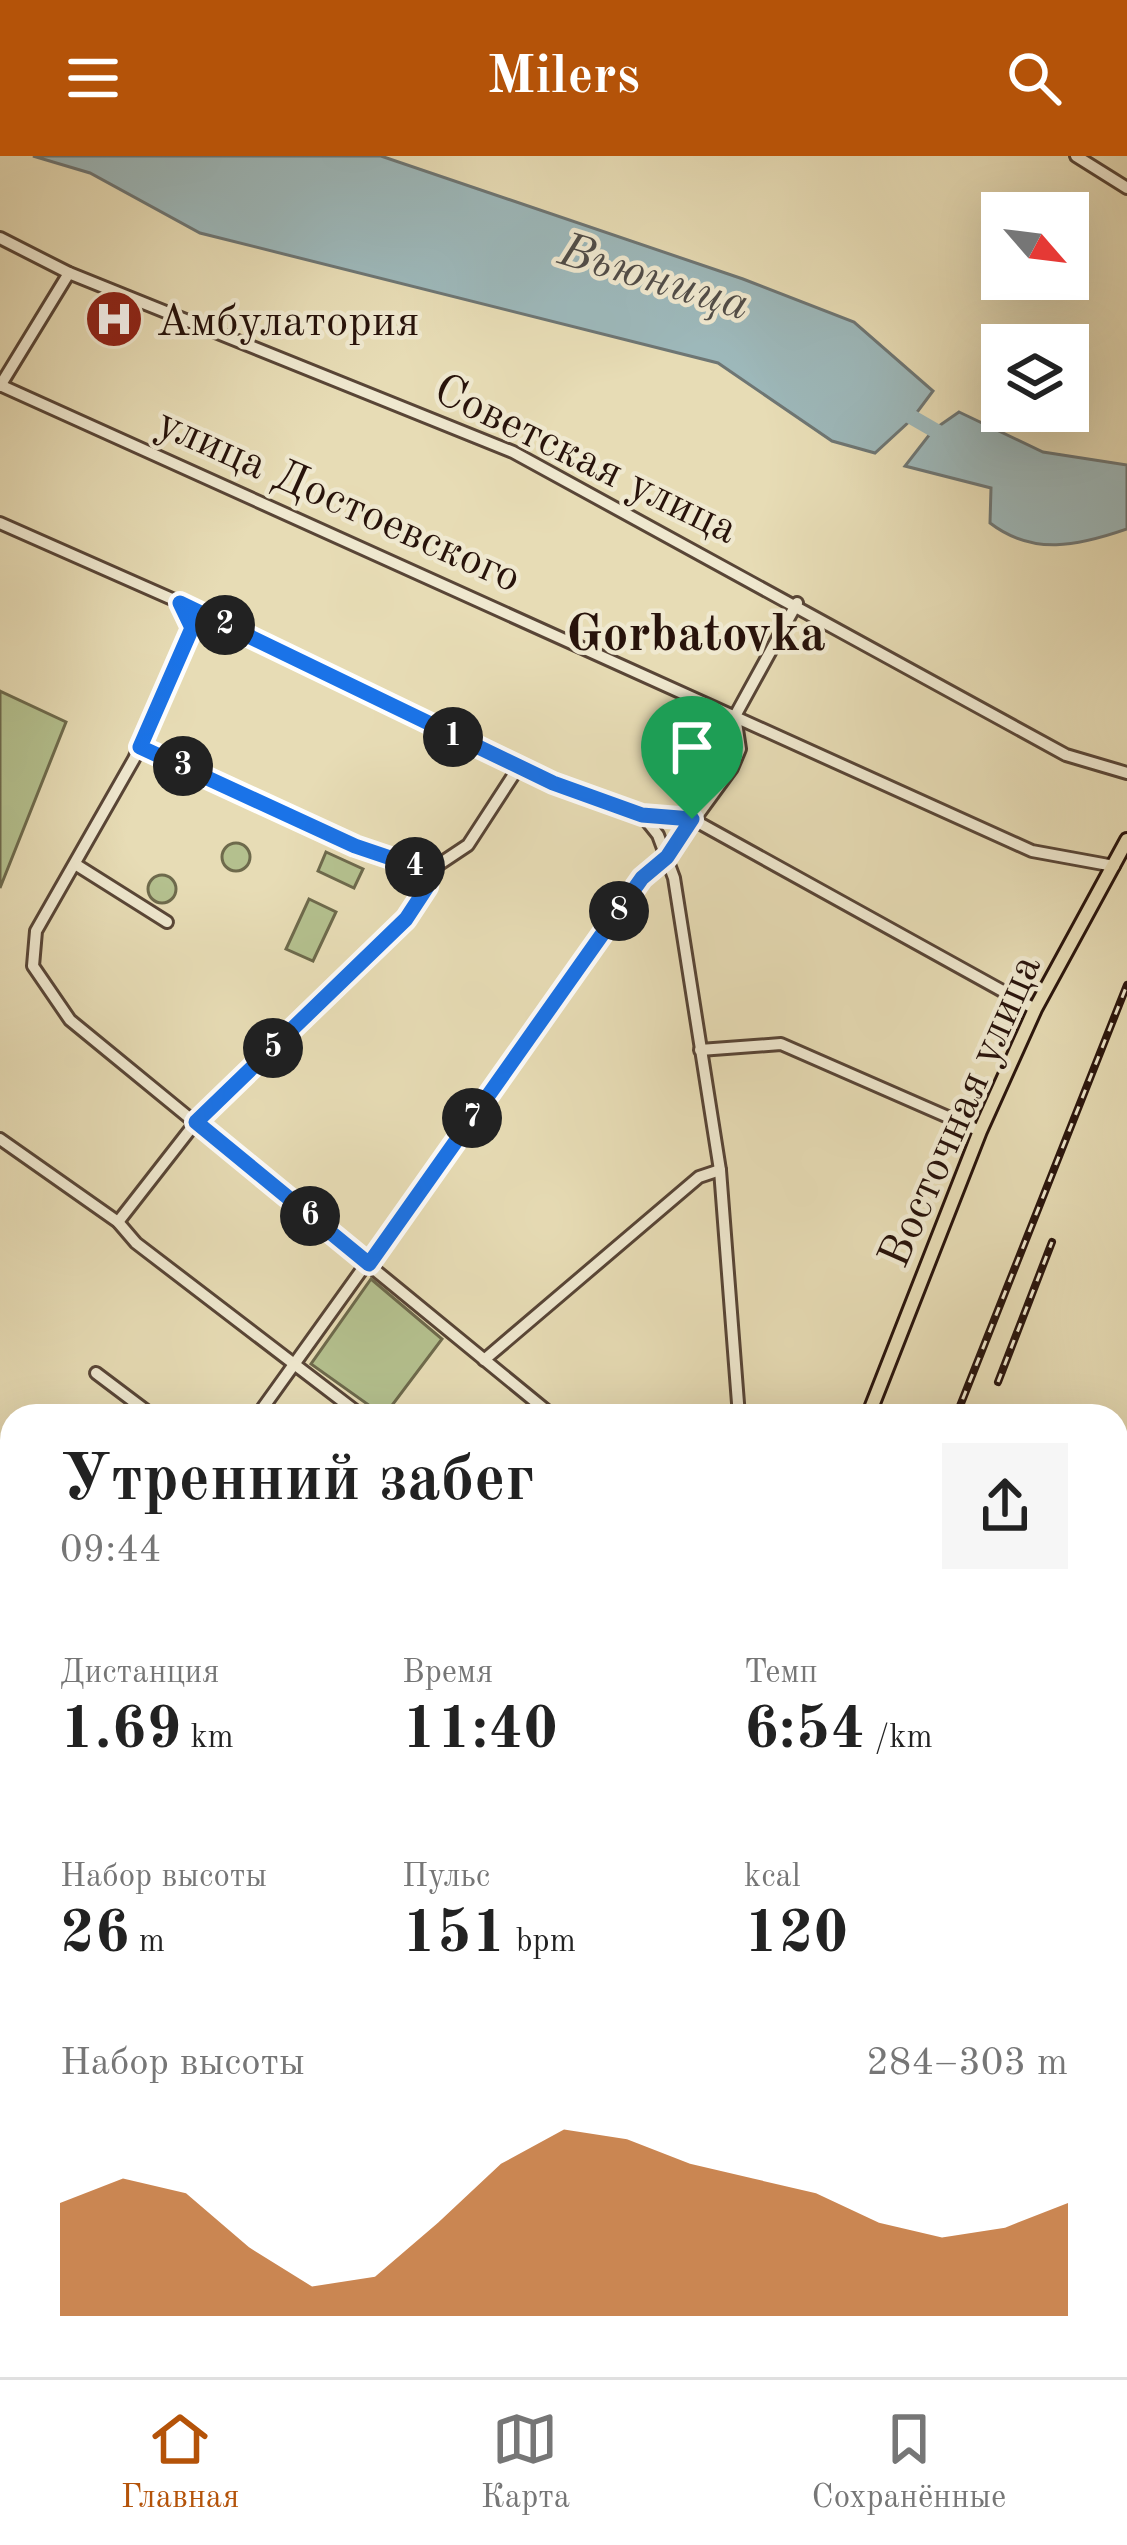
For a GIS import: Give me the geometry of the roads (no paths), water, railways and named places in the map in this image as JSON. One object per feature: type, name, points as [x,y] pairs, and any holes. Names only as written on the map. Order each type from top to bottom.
[{"type":"main road","name":"Восточная улица","points":[[873,1404],[980,1131],[1035,1009],[1127,840]]},
{"type":"street","points":[[1076,156],[1127,188]]},
{"type":"street","name":"Советская улица","points":[[0,238],[69,273],[513,452],[1066,754],[1127,773]]},
{"type":"street","points":[[0,385],[69,273]]},
{"type":"street","name":"улица Достоевского","points":[[0,385],[1032,851],[1114,866]]},
{"type":"street","points":[[0,523],[180,603],[518,768],[642,815],[692,819],[1035,1009]]},
{"type":"street","points":[[180,603],[192,628]]},
{"type":"street","points":[[266,1404],[642,878],[667,857],[732,768],[740,748],[735,716],[797,603]]},
{"type":"street","points":[[214,620],[192,628],[140,747],[36,931],[33,967],[70,1020],[538,1404]]},
{"type":"street","points":[[140,747],[355,846],[429,871]]},
{"type":"street","points":[[118,1222],[196,1122],[406,919],[427,887],[429,871],[468,845],[518,768]]},
{"type":"street","points":[[642,815],[667,857],[720,1170],[738,1404]]},
{"type":"street","points":[[75,864],[167,922]]},
{"type":"street","points":[[700,1050],[781,1044],[980,1131]]},
{"type":"street","points":[[0,1139],[118,1222],[136,1243],[346,1404]]},
{"type":"street","points":[[484,1360],[699,1177],[720,1170]]},
{"type":"street","points":[[96,1373],[137,1404]]},
{"type":"water","points":[[33,156],[381,156],[743,279],[854,322],[933,391],[912,419],[875,453],[832,441],[718,363],[200,233],[90,173]]},
{"type":"water","points":[[959,412],[981,422],[981,432],[1001,432],[1043,452],[1127,465],[1127,529],[1056,545],[1006,533],[990,523],[991,488],[905,466],[933,430]]},
{"type":"waterway","name":"Вьюница","points":[[896,408],[948,438]]},
{"type":"railway","points":[[961,1404],[1127,985]]},
{"type":"railway","points":[[998,1382],[1052,1242]]},
{"type":"place","name":"Амбулатория","points":[[114,319]]},
{"type":"district","name":"Gorbatovka","points":[[696,632]]}]
